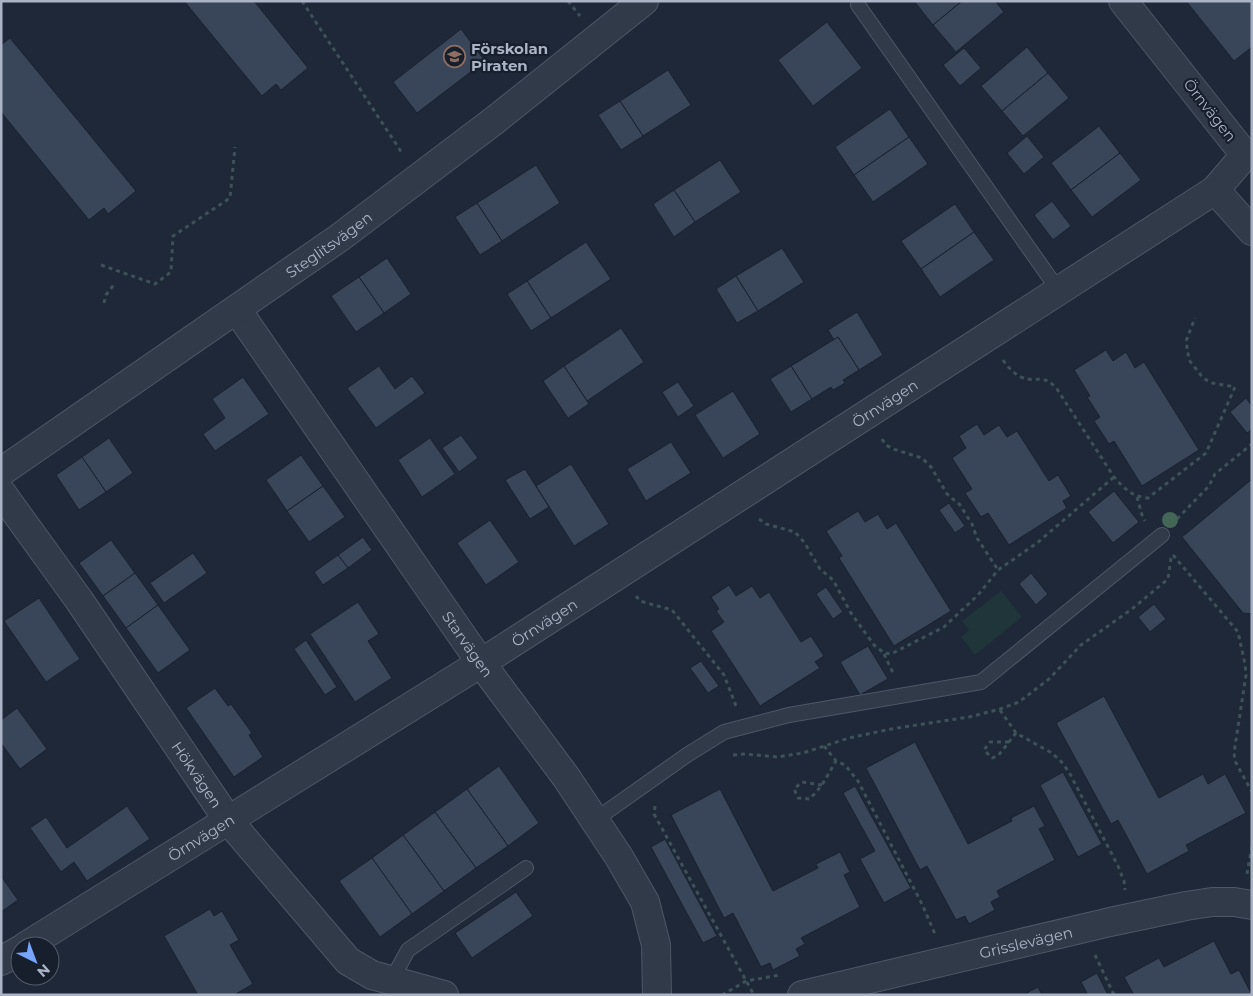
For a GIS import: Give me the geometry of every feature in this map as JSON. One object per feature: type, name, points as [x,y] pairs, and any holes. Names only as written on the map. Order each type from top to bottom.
[{"type":"street","name":"Steglitsvägen","points":[[1,472],[339,238],[418,179],[644,1]]},
{"type":"street","name":"Örnvägen","points":[[42,936],[481,663],[1215,190],[1249,155],[1123,1]]},
{"type":"street","points":[[1215,190],[1252,231]]},
{"type":"street","name":"Starvägen","points":[[237,310],[481,663],[566,776],[619,857],[645,902],[656,945],[657,995]]},
{"type":"street","name":"Hökvägen","points":[[1,492],[79,600],[228,820],[348,960],[372,976],[444,995]]},
{"type":"street","name":"Grisslevägen","points":[[802,995],[1091,926],[1186,906],[1212,902],[1234,902],[1252,905]]},
{"type":"lane","points":[[858,5],[1059,291]]},
{"type":"lane","points":[[595,820],[724,732],[789,715],[981,682],[1166,530]]},
{"type":"lane","points":[[391,981],[408,950],[526,868]]},
{"type":"path","points":[[302,1],[418,179]]},
{"type":"path","points":[[102,265],[155,284],[171,272],[173,236],[230,198],[235,147]]},
{"type":"path","points":[[104,303],[106,295],[115,283]]},
{"type":"path","points":[[986,338],[1011,370],[1020,376],[1032,379],[1043,378],[1050,381],[1058,389],[1114,477],[1124,488],[1138,498],[1148,498],[1206,453],[1234,387],[1212,383],[1200,374],[1189,360],[1186,341],[1195,318]]},
{"type":"path","points":[[866,416],[886,445],[922,458],[931,467],[948,494],[960,505],[998,570]]},
{"type":"path","points":[[1166,530],[1209,486],[1215,474],[1252,444]]},
{"type":"path","points":[[736,499],[766,524],[795,532],[804,542],[820,569],[833,580],[850,613],[874,645],[884,653],[891,654],[944,627],[978,595],[998,570],[1037,543],[1114,477]]},
{"type":"path","points":[[1171,553],[1238,632],[1246,675],[1234,753],[1235,761],[1252,792]]},
{"type":"path","points":[[616,577],[640,601],[672,610],[724,675],[744,727]]},
{"type":"path","points":[[1000,709],[1016,733],[1050,752],[1060,760],[1118,866],[1124,881],[1126,896]]},
{"type":"path","points":[[1009,742],[990,742],[984,750],[992,758],[998,756],[1009,742],[1016,733]]},
{"type":"path","points":[[824,746],[836,761],[845,765],[858,781],[913,886],[938,939]]},
{"type":"path","points":[[822,785],[802,782],[794,789],[798,798],[810,798],[822,785],[836,761]]},
{"type":"path","points":[[659,775],[654,814],[754,995]]},
{"type":"path","points":[[1092,951],[1114,995]]},
{"type":"green space","points":[[1001,591],[1022,617],[975,655],[961,637],[969,630],[962,621]]},
{"type":"building","points":[[184,1],[254,1],[308,68],[281,90],[276,84],[262,96]]},
{"type":"building","points":[[914,1],[962,1],[933,25]]},
{"type":"building","points":[[962,1],[995,1],[1004,12],[956,52],[933,25]]},
{"type":"building","points":[[1186,1],[1252,1],[1252,47],[1234,61]]},
{"type":"building","points":[[827,22],[862,68],[813,106],[778,60]]},
{"type":"building","points":[[461,29],[485,61],[417,113],[393,82]]},
{"type":"building","points":[[10,38],[136,191],[108,214],[104,208],[89,220],[1,112],[1,45]]},
{"type":"building","points":[[1027,47],[1048,73],[1002,111],[981,86]]},
{"type":"building","points":[[964,48],[981,68],[960,86],[943,65]]},
{"type":"building","points":[[668,70],[691,105],[643,136],[620,101]]},
{"type":"building","points":[[1048,73],[1069,98],[1023,136],[1002,111]]},
{"type":"building","points":[[620,101],[643,136],[621,150],[598,115]]},
{"type":"building","points":[[890,109],[909,137],[854,175],[835,147]]},
{"type":"building","points":[[1099,126],[1120,153],[1071,190],[1051,163]]},
{"type":"building","points":[[1027,136],[1044,157],[1024,174],[1007,153]]},
{"type":"building","points":[[909,137],[928,164],[873,202],[854,175]]},
{"type":"building","points":[[1120,153],[1141,180],[1092,217],[1071,190]]},
{"type":"building","points":[[720,160],[741,192],[695,222],[674,190]]},
{"type":"building","points":[[536,165],[560,203],[502,241],[477,203]]},
{"type":"building","points":[[674,190],[695,222],[674,237],[653,204]]},
{"type":"building","points":[[1052,201],[1071,226],[1053,240],[1034,215]]},
{"type":"building","points":[[477,203],[502,241],[480,255],[455,217]]},
{"type":"building","points":[[955,204],[974,232],[921,269],[901,241]]},
{"type":"building","points":[[974,232],[994,260],[940,297],[921,269]]},
{"type":"building","points":[[586,242],[611,279],[551,318],[527,281]]},
{"type":"building","points":[[782,248],[804,282],[758,311],[736,276]]},
{"type":"building","points":[[387,258],[411,294],[384,313],[359,277]]},
{"type":"building","points":[[736,276],[758,311],[737,323],[716,289]]},
{"type":"building","points":[[359,277],[384,313],[356,332],[331,296]]},
{"type":"building","points":[[527,281],[551,318],[531,331],[507,294]]},
{"type":"building","points":[[857,312],[883,355],[859,370],[838,337],[834,340],[828,330]]},
{"type":"building","points":[[621,328],[644,362],[587,401],[564,366]]},
{"type":"building","points":[[838,337],[859,370],[843,380],[845,383],[833,390],[831,387],[812,399],[791,366]]},
{"type":"building","points":[[1106,350],[1113,361],[1126,352],[1135,368],[1144,362],[1199,450],[1142,486],[1114,441],[1109,444],[1094,421],[1100,417],[1087,397],[1090,396],[1074,370]]},
{"type":"building","points":[[379,366],[395,389],[412,376],[425,393],[376,428],[347,388]]},
{"type":"building","points":[[564,366],[589,404],[568,418],[543,381]]},
{"type":"building","points":[[791,366],[812,399],[791,412],[770,379]]},
{"type":"building","points":[[243,377],[269,414],[215,451],[203,434],[225,418],[212,399]]},
{"type":"building","points":[[678,382],[694,406],[678,417],[662,392]]},
{"type":"building","points":[[733,391],[760,434],[723,458],[695,415]]},
{"type":"building","points":[[1246,398],[1252,406],[1252,430],[1247,433],[1230,412]]},
{"type":"building","points":[[977,424],[984,435],[999,425],[1007,437],[1017,431],[1049,481],[1058,475],[1071,496],[1063,501],[1067,508],[1009,545],[988,513],[981,517],[965,493],[972,489],[952,458],[966,448],[959,436]]},
{"type":"building","points":[[461,435],[478,458],[459,472],[442,448]]},
{"type":"building","points":[[109,438],[133,473],[106,492],[82,457]]},
{"type":"building","points":[[430,438],[455,474],[422,497],[398,460]]},
{"type":"building","points":[[671,442],[691,473],[646,501],[627,469]]},
{"type":"building","points":[[301,455],[323,486],[287,511],[266,480]]},
{"type":"building","points":[[82,457],[106,492],[79,510],[56,475]]},
{"type":"building","points":[[571,464],[609,524],[574,546],[536,486]]},
{"type":"building","points":[[525,469],[549,507],[530,519],[505,480]]},
{"type":"building","points":[[1252,479],[1252,614],[1243,613],[1182,537]]},
{"type":"building","points":[[323,486],[345,517],[309,542],[287,511]]},
{"type":"building","points":[[1114,491],[1139,522],[1113,543],[1088,512]]},
{"type":"building","points":[[949,503],[965,526],[955,533],[939,510]]},
{"type":"building","points":[[858,511],[865,522],[878,514],[887,529],[896,523],[951,611],[894,646],[839,558],[842,556],[826,531]]},
{"type":"building","points":[[490,520],[519,562],[486,585],[457,543]]},
{"type":"building","points":[[363,537],[372,550],[348,568],[338,555]]},
{"type":"building","points":[[111,540],[135,573],[103,596],[79,563]]},
{"type":"building","points":[[193,553],[207,573],[164,603],[150,583]]},
{"type":"building","points":[[338,555],[348,568],[323,585],[314,572]]},
{"type":"building","points":[[135,573],[158,605],[126,628],[103,596]]},
{"type":"building","points":[[1031,573],[1048,594],[1036,605],[1019,584]]},
{"type":"building","points":[[729,585],[736,596],[752,586],[760,598],[769,592],[801,642],[811,636],[824,656],[815,662],[820,668],[760,706],[711,631],[724,622],[716,611],[719,609],[711,597]]},
{"type":"building","points":[[826,587],[843,612],[833,619],[816,594]]},
{"type":"building","points":[[39,598],[80,659],[46,682],[4,621]]},
{"type":"building","points":[[358,602],[379,634],[368,641],[392,678],[355,702],[310,634]]},
{"type":"building","points":[[1154,604],[1166,619],[1150,632],[1138,617]]},
{"type":"building","points":[[158,605],[190,650],[158,673],[126,628]]},
{"type":"building","points":[[306,640],[337,687],[325,695],[294,649]]},
{"type":"building","points":[[868,646],[888,679],[860,695],[840,662]]},
{"type":"building","points":[[701,661],[719,686],[708,693],[690,668]]},
{"type":"building","points":[[215,688],[228,706],[231,704],[252,733],[249,735],[263,757],[234,777],[186,708]]},
{"type":"building","points":[[1104,696],[1159,798],[1203,774],[1208,784],[1225,774],[1246,813],[1186,845],[1189,851],[1147,874],[1118,820],[1111,824],[1056,723]]},
{"type":"building","points":[[17,708],[47,749],[20,769],[1,743],[1,720]]},
{"type":"building","points":[[915,742],[968,844],[1012,821],[1011,818],[1034,806],[1045,826],[1039,829],[1055,860],[997,891],[1000,897],[991,902],[995,910],[969,924],[965,916],[956,920],[927,866],[920,870],[866,768]]},
{"type":"building","points":[[499,766],[539,823],[508,846],[467,789]]},
{"type":"building","points":[[1063,772],[1102,844],[1078,857],[1040,785]]},
{"type":"building","points":[[855,786],[911,888],[884,903],[860,859],[875,851],[843,793]]},
{"type":"building","points":[[467,789],[508,846],[476,868],[435,812]]},
{"type":"building","points":[[720,789],[773,891],[818,868],[816,864],[840,852],[850,872],[844,875],[860,907],[801,938],[805,944],[796,949],[800,956],[773,970],[770,963],[761,967],[733,913],[724,918],[671,815]]},
{"type":"building","points":[[127,806],[150,839],[87,881],[74,862],[61,872],[30,828],[46,817],[67,848]]},
{"type":"building","points":[[435,812],[476,868],[444,891],[403,835]]},
{"type":"building","points":[[403,835],[444,891],[412,914],[372,858]]},
{"type":"building","points":[[665,839],[717,936],[703,943],[651,847]]},
{"type":"building","points":[[372,858],[412,914],[380,937],[339,881]]},
{"type":"building","points":[[1,876],[18,900],[1,912]]},
{"type":"building","points":[[516,892],[533,916],[472,958],[455,933]]},
{"type":"building","points":[[210,909],[214,916],[222,911],[239,940],[230,945],[253,984],[234,995],[198,995],[164,936]]},
{"type":"building","points":[[1214,941],[1231,974],[1239,970],[1252,995],[1134,995],[1124,977],[1159,958],[1164,967]]},
{"type":"building","points":[[1097,973],[1108,995],[1088,995],[1081,982]]},
{"type":"building","points":[[1038,987],[1042,995],[1023,995]]},
{"type":"place","name":"Förskolan Piraten","points":[[455,57]]}]
